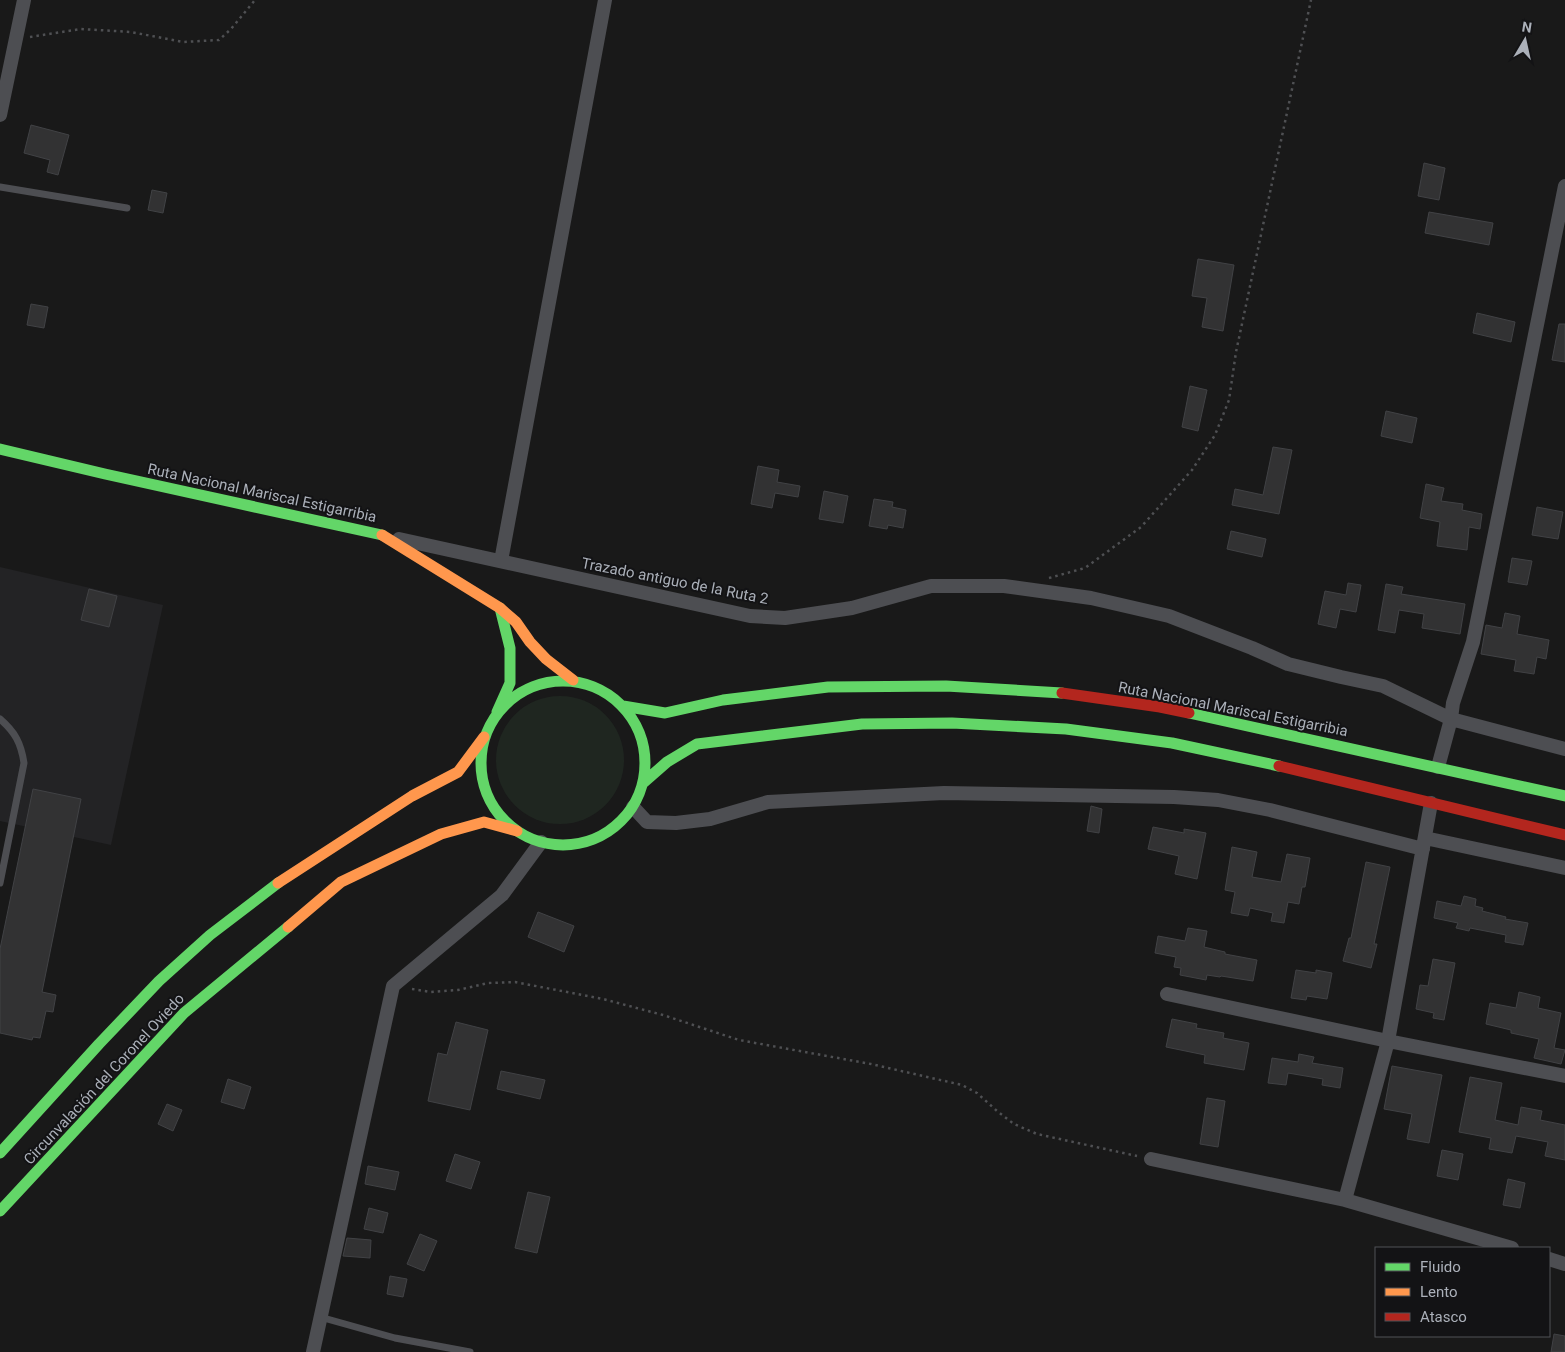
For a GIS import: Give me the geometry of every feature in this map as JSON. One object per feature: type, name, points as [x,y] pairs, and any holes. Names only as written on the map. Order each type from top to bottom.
[{"type":"main road","name":"Ruta Nacional Mariscal Estigarribia","points":[[0,449],[383,535],[500,608],[516,622],[530,642],[546,659],[573,680]]},
{"type":"main road","points":[[497,712],[518,693],[544,682],[573,680],[600,689],[623,706],[639,729],[646,755],[643,783],[633,807],[616,826],[593,840],[567,845],[541,842],[517,831],[497,813],[484,790],[480,763],[484,737],[510,683],[510,648],[500,608]]},
{"type":"main road","name":"Ruta Nacional Mariscal Estigarribia","points":[[623,706],[665,713],[723,700],[828,687],[946,686],[1051,692],[1160,706],[1438,768],[1564,791]]},
{"type":"main road","points":[[643,783],[667,762],[697,744],[862,724],[952,722],[1066,729],[1172,743],[1290,768],[1565,834]]},
{"type":"main road","name":"Circunvalación del Coronel Oviedo","points":[[0,1153],[152,988],[210,935],[280,881],[412,796],[458,772],[484,737]]},
{"type":"main road","name":"Circunvalación del Coronel Oviedo","points":[[0,1211],[184,1013],[341,882],[441,834],[484,822],[517,831]]},
{"type":"street","points":[[0,116],[24,0]]},
{"type":"street","points":[[501,561],[605,0]]},
{"type":"street","points":[[1438,768],[1454,703],[1473,642],[1565,186]]},
{"type":"street","name":"Trazado antiguo de la Ruta 2","points":[[383,535],[750,616],[785,618],[852,608],[931,586],[1004,586],[1090,598],[1169,616],[1288,664],[1382,686],[1451,720],[1565,749]]},
{"type":"street","points":[[633,807],[647,822],[676,823],[710,819],[768,802],[915,794],[1174,797],[1218,800],[1424,843],[1565,868]]},
{"type":"street","points":[[1344,1200],[1388,1041],[1431,803]]},
{"type":"street","points":[[313,1352],[393,986],[502,895],[541,842]]},
{"type":"street","points":[[1167,994],[1565,1076]]},
{"type":"street","points":[[1151,1160],[1344,1200],[1508,1247]]},
{"type":"street","points":[[1550,1259],[1565,1264]]},
{"type":"lane","points":[[0,187],[127,208]]},
{"type":"lane","points":[[0,719],[12,729],[22,747],[24,763],[0,883]]},
{"type":"lane","points":[[320,1318],[396,1338],[470,1352]]},
{"type":"path","points":[[16,39],[81,29],[131,32],[183,42],[219,40],[231,30],[255,0]]},
{"type":"path","points":[[1041,580],[1085,568],[1141,527],[1192,470],[1215,435],[1229,400],[1238,343],[1311,0]]},
{"type":"path","points":[[393,986],[431,992],[458,990],[488,983],[516,982],[602,999],[663,1015],[739,1040],[871,1064],[962,1085],[977,1093],[1014,1124],[1037,1134],[1151,1160]]},
{"type":"shaded area","points":[[0,567],[163,605],[111,845],[0,821]]},
{"type":"shaded area","points":[[560,696],[584,701],[605,715],[619,736],[624,760],[619,784],[605,805],[584,819],[560,824],[536,819],[515,805],[501,784],[496,760],[501,736],[515,715],[536,701]]},
{"type":"building","points":[[31,125],[69,135],[58,175],[47,172],[50,160],[24,153]]},
{"type":"building","points":[[1424,163],[1445,168],[1439,200],[1418,196]]},
{"type":"building","points":[[152,190],[167,193],[163,213],[148,210]]},
{"type":"building","points":[[1429,212],[1493,223],[1489,245],[1425,233]]},
{"type":"building","points":[[1198,259],[1234,265],[1223,331],[1202,327],[1207,298],[1192,296]]},
{"type":"building","points":[[31,304],[48,307],[44,328],[27,325]]},
{"type":"building","points":[[1477,313],[1515,322],[1511,342],[1473,333]]},
{"type":"building","points":[[1559,324],[1565,324],[1565,362],[1552,360]]},
{"type":"building","points":[[1190,386],[1207,390],[1198,431],[1182,427]]},
{"type":"building","points":[[1386,411],[1417,418],[1412,443],[1381,436]]},
{"type":"building","points":[[1273,447],[1292,450],[1279,514],[1232,505],[1235,489],[1263,495]]},
{"type":"building","points":[[758,466],[779,470],[777,482],[800,486],[798,497],[775,493],[772,508],[751,504]]},
{"type":"building","points":[[1426,484],[1444,488],[1441,501],[1463,504],[1462,510],[1482,514],[1480,529],[1469,527],[1467,550],[1437,546],[1440,522],[1420,518]]},
{"type":"building","points":[[824,491],[848,496],[843,523],[819,519]]},
{"type":"building","points":[[874,499],[893,502],[892,507],[906,510],[903,528],[888,525],[887,529],[869,526]]},
{"type":"building","points":[[1537,507],[1563,512],[1558,539],[1532,535]]},
{"type":"building","points":[[1231,531],[1266,539],[1262,557],[1227,549]]},
{"type":"building","points":[[1512,558],[1532,561],[1527,585],[1508,582]]},
{"type":"building","points":[[1348,583],[1361,585],[1356,612],[1340,609],[1336,628],[1318,624],[1325,591],[1346,595]]},
{"type":"building","points":[[1386,584],[1403,587],[1401,594],[1465,604],[1460,634],[1422,628],[1424,614],[1399,610],[1395,633],[1378,630]]},
{"type":"building","points":[[89,589],[117,596],[109,627],[81,620]]},
{"type":"building","points":[[1505,613],[1520,616],[1517,634],[1549,640],[1546,659],[1537,657],[1534,674],[1514,671],[1516,660],[1481,654],[1486,625],[1502,628]]},
{"type":"building","points":[[33,789],[81,799],[42,992],[56,995],[53,1012],[46,1011],[40,1038],[33,1037],[32,1040],[0,1033],[0,949]]},
{"type":"building","points":[[1091,806],[1102,809],[1099,833],[1087,831]]},
{"type":"building","points":[[1153,827],[1184,833],[1184,829],[1206,833],[1197,879],[1175,874],[1179,856],[1148,849]]},
{"type":"building","points":[[1232,847],[1257,852],[1252,877],[1281,882],[1287,854],[1310,858],[1305,887],[1302,887],[1299,904],[1288,902],[1284,923],[1271,921],[1273,913],[1250,908],[1248,916],[1231,913],[1235,892],[1225,890]]},
{"type":"building","points":[[1366,862],[1390,867],[1371,968],[1343,961],[1349,938],[1351,938]]},
{"type":"building","points":[[1464,896],[1476,899],[1475,906],[1483,908],[1482,911],[1506,917],[1505,919],[1528,923],[1523,945],[1505,942],[1506,935],[1470,928],[1469,931],[1456,928],[1458,923],[1434,918],[1437,901],[1461,906]]},
{"type":"building","points":[[538,912],[574,926],[564,952],[528,937]]},
{"type":"building","points":[[1188,928],[1207,931],[1204,947],[1225,952],[1225,954],[1257,960],[1253,981],[1207,975],[1206,980],[1180,975],[1181,968],[1174,967],[1176,957],[1155,953],[1158,936],[1185,941]]},
{"type":"building","points":[[1433,959],[1455,963],[1444,1020],[1433,1018],[1434,1013],[1416,1009],[1420,985],[1428,986]]},
{"type":"building","points":[[1296,970],[1316,973],[1316,970],[1332,973],[1327,999],[1307,996],[1306,1000],[1291,998]]},
{"type":"building","points":[[1519,992],[1540,997],[1538,1008],[1561,1013],[1554,1048],[1565,1050],[1561,1064],[1534,1058],[1539,1039],[1511,1033],[1511,1030],[1486,1024],[1490,1003],[1516,1008]]},
{"type":"building","points":[[1172,1019],[1197,1024],[1196,1028],[1224,1033],[1223,1038],[1249,1043],[1244,1070],[1204,1063],[1205,1055],[1166,1047]]},
{"type":"building","points":[[456,1022],[488,1030],[470,1110],[428,1101],[438,1053],[447,1055]]},
{"type":"building","points":[[1299,1054],[1314,1057],[1312,1063],[1343,1068],[1340,1088],[1322,1085],[1323,1079],[1288,1073],[1286,1085],[1268,1083],[1272,1058],[1298,1062]]},
{"type":"building","points":[[1392,1066],[1442,1075],[1429,1143],[1407,1139],[1412,1114],[1384,1109]]},
{"type":"building","points":[[501,1071],[545,1080],[540,1099],[497,1089]]},
{"type":"building","points":[[1470,1077],[1502,1083],[1495,1120],[1518,1125],[1521,1107],[1542,1111],[1540,1120],[1565,1125],[1565,1160],[1545,1156],[1548,1142],[1516,1136],[1512,1153],[1489,1149],[1491,1138],[1459,1132]]},
{"type":"building","points":[[228,1079],[251,1087],[244,1109],[221,1102]]},
{"type":"building","points":[[1207,1098],[1225,1101],[1218,1147],[1200,1144]]},
{"type":"building","points":[[167,1104],[182,1110],[173,1131],[158,1124]]},
{"type":"building","points":[[1442,1150],[1463,1154],[1458,1180],[1437,1176]]},
{"type":"building","points":[[455,1154],[480,1162],[471,1189],[446,1181]]},
{"type":"building","points":[[368,1166],[399,1172],[395,1190],[365,1184]]},
{"type":"building","points":[[1508,1179],[1525,1183],[1520,1208],[1503,1205]]},
{"type":"building","points":[[528,1192],[550,1197],[537,1253],[515,1248]]},
{"type":"building","points":[[369,1208],[388,1213],[383,1233],[364,1229]]},
{"type":"building","points":[[420,1234],[437,1241],[424,1271],[407,1264]]},
{"type":"building","points":[[347,1238],[371,1240],[370,1258],[343,1256]]},
{"type":"building","points":[[390,1276],[407,1279],[403,1297],[387,1294]]},
{"type":"building","points":[[1554,1334],[1565,1336],[1565,1352],[1551,1352]]},
{"type":"traffic: fast","points":[[0,449],[382,535]]},
{"type":"traffic: fast","points":[[497,712],[510,683],[510,648],[500,608]]},
{"type":"traffic: fast","points":[[571,681],[594,687],[609,695],[621,705],[631,717],[642,739],[645,763],[642,787],[631,809],[621,821],[609,831],[587,842],[555,845],[539,842],[517,831],[495,809],[484,787],[481,755],[484,739],[495,717],[517,695],[539,684],[571,681]]},
{"type":"traffic: fast","points":[[623,706],[665,713],[723,700],[828,687],[946,686],[1062,693]]},
{"type":"traffic: fast","points":[[1189,713],[1565,796]]},
{"type":"traffic: fast","points":[[643,783],[667,762],[697,744],[862,724],[952,723],[1066,729],[1172,743],[1279,766]]},
{"type":"traffic: fast","points":[[0,1153],[159,981],[210,935],[278,883]]},
{"type":"traffic: fast","points":[[0,1211],[184,1013],[288,927]]},
{"type":"traffic: slow","points":[[382,535],[500,608],[516,622],[530,642],[546,659],[573,680]]},
{"type":"traffic: slow","points":[[278,883],[412,796],[458,772],[484,737]]},
{"type":"traffic: slow","points":[[288,927],[341,882],[441,834],[484,822],[517,831]]},
{"type":"traffic: jam","points":[[1062,693],[1189,713]]},
{"type":"traffic: jam","points":[[1279,766],[1565,835]]}]
